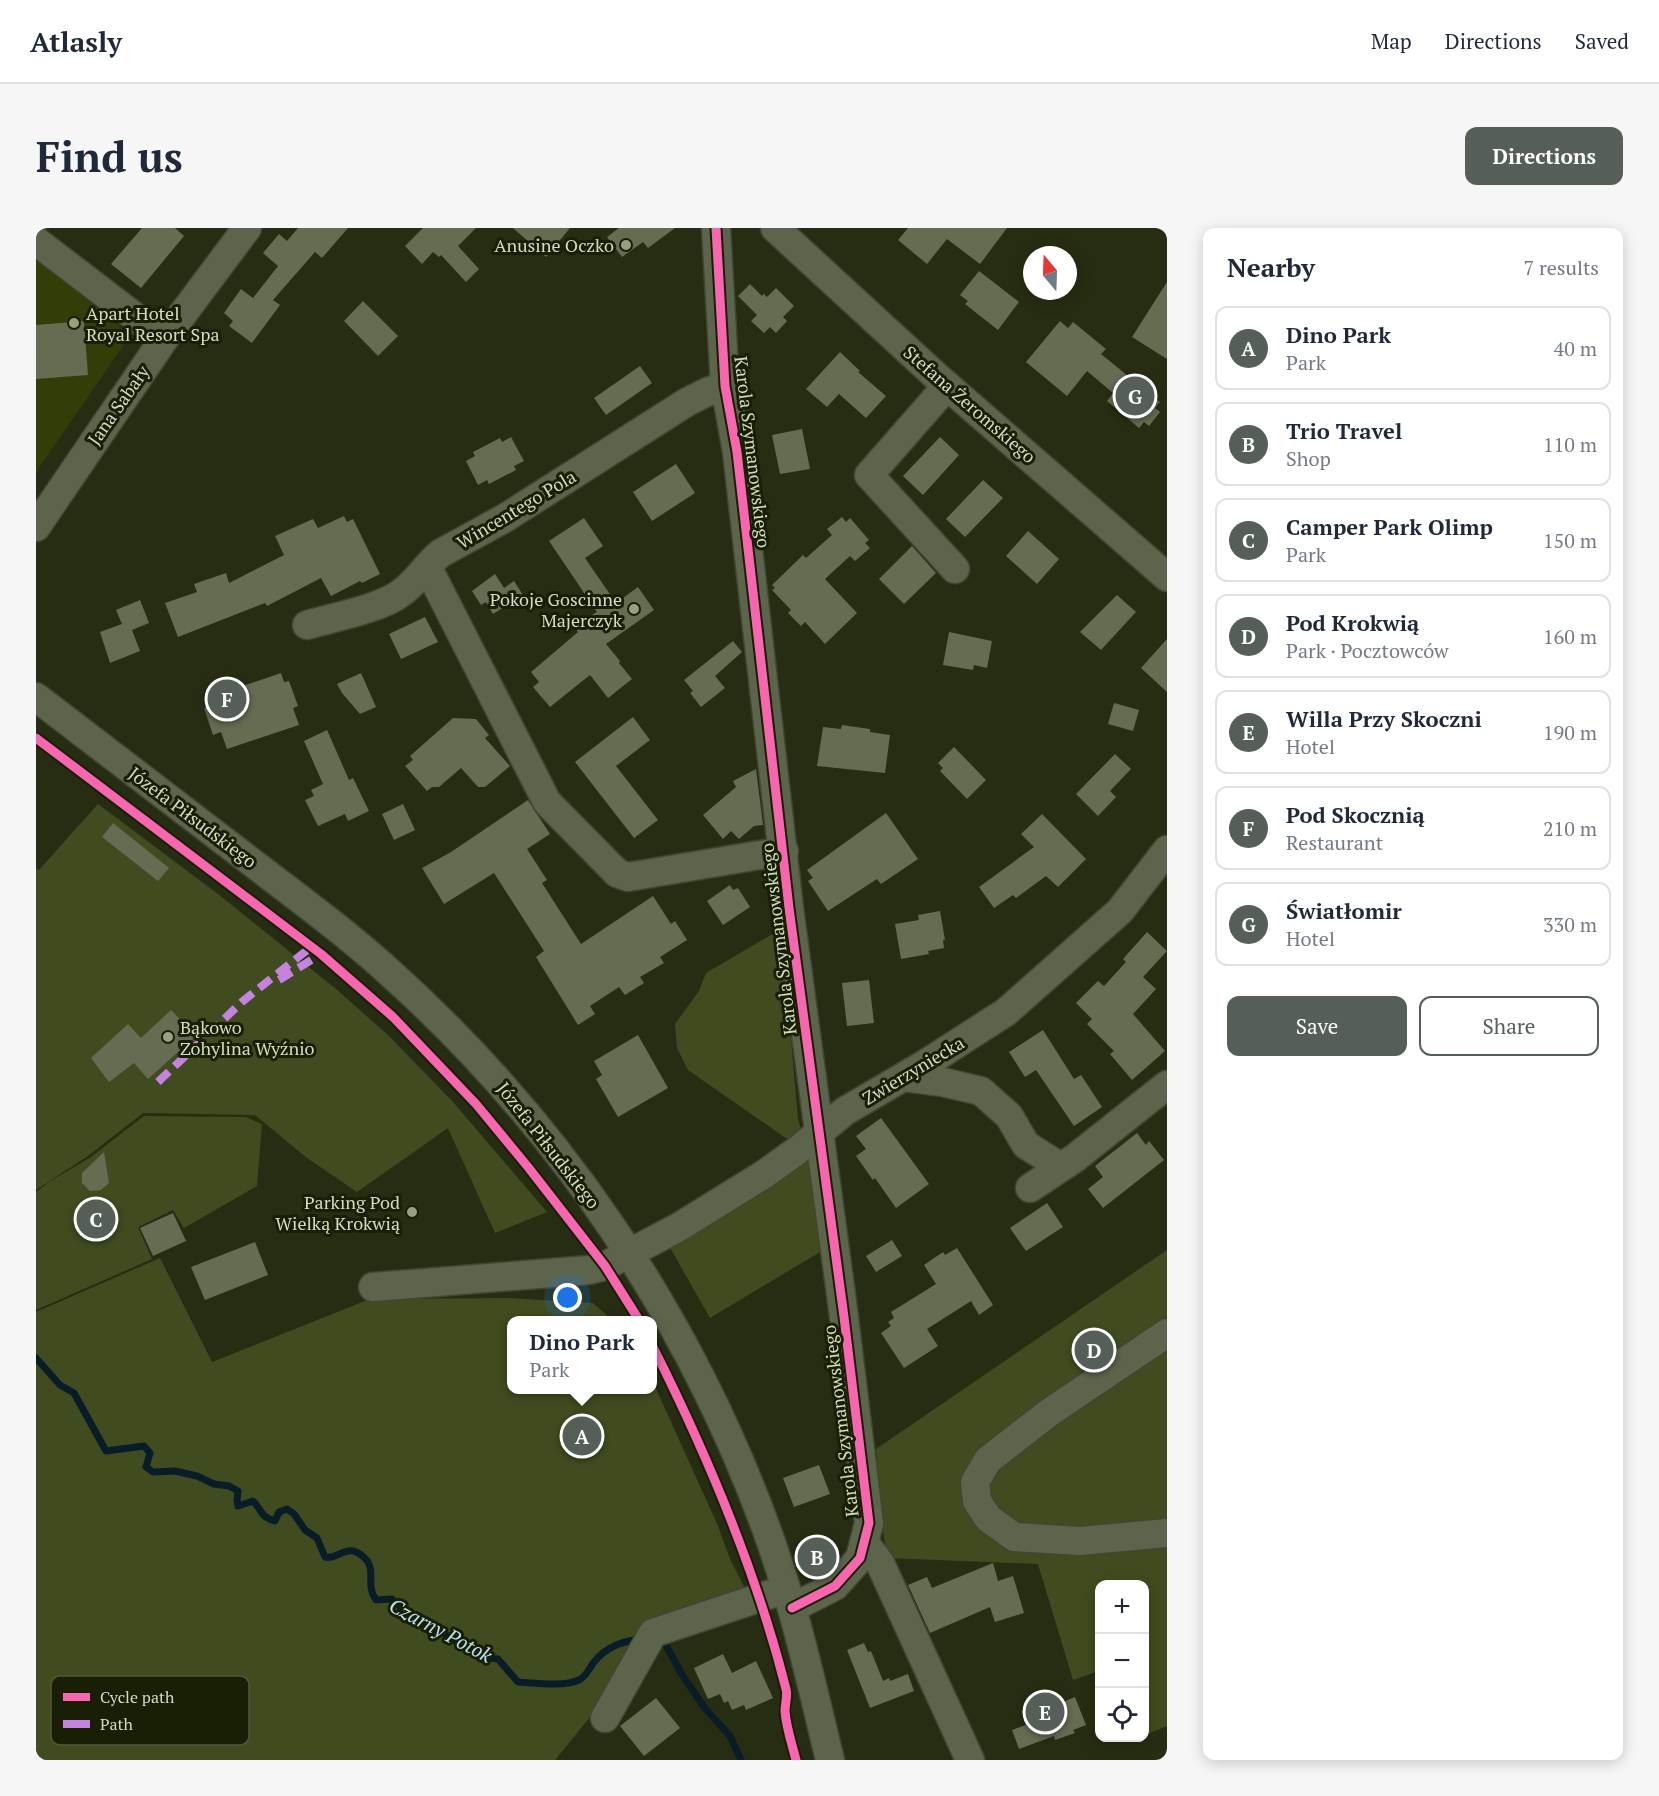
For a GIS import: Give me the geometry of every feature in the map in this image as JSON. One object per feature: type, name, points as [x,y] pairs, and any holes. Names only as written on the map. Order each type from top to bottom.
[{"type":"street","name":"Jana Sabały","points":[[36,527],[164,339],[246,228]]},
{"type":"street","name":"Karola Szymanowskiego","points":[[605,1718],[647,1642],[835,1586],[860,1558],[869,1523],[789,908],[737,452],[725,386],[716,228]]},
{"type":"street","name":"Stefana Żeromskiego","points":[[775,228],[947,386],[1167,577]]},
{"type":"street","points":[[36,241],[164,339]]},
{"type":"street","name":"Wincentego Pola","points":[[307,625],[378,604],[400,595],[441,553],[505,518],[687,402],[706,392],[725,386]]},
{"type":"street","points":[[947,386],[868,475],[955,569]]},
{"type":"street","points":[[426,568],[547,802],[617,873],[628,877],[784,851]]},
{"type":"street","name":"Józefa Piłsudskiego","points":[[36,697],[320,915],[407,988],[471,1051],[521,1107],[582,1185],[629,1252],[678,1335],[723,1422],[763,1520],[789,1599],[830,1760]]},
{"type":"street","name":"Zwierzyniecka","points":[[373,1287],[578,1272],[605,1266],[679,1227],[763,1175],[798,1150],[844,1111],[1006,1012],[1120,911],[1167,850]]},
{"type":"street","points":[[903,1077],[942,1082],[981,1091],[1009,1116],[1026,1145],[1061,1167]]},
{"type":"street","points":[[1030,1188],[1061,1167],[1167,1085]]},
{"type":"street","points":[[1167,1333],[1041,1419],[988,1460],[975,1482],[977,1501],[988,1518],[1014,1537],[1080,1541],[1167,1533]]},
{"type":"street","points":[[864,1542],[880,1563],[970,1760]]},
{"type":"shaded area","points":[[36,257],[123,330],[125,343],[36,472]]},
{"type":"shaded area","points":[[98,804],[218,894],[336,989],[389,1036],[453,1102],[547,1212],[495,1233],[448,1128],[357,1192],[307,1158],[255,1115],[143,1113],[88,1156],[36,1190],[36,868],[39,870]]},
{"type":"shaded area","points":[[776,932],[782,939],[798,1119],[801,1129],[790,1141],[688,1070],[677,1048],[675,1024],[699,991],[706,973]]},
{"type":"shaded area","points":[[144,1116],[245,1117],[262,1124],[257,1186],[184,1228],[173,1210],[138,1227],[152,1259],[36,1310],[36,1192],[91,1157]]},
{"type":"shaded area","points":[[792,1154],[812,1158],[825,1249],[710,1318],[668,1244]]},
{"type":"shaded area","points":[[1167,1250],[1167,1726],[1149,1733],[1149,1580],[1095,1580],[1095,1672],[1073,1680],[1038,1564],[888,1558],[882,1526],[876,1449]]},
{"type":"shaded area","points":[[160,1258],[212,1362],[370,1299],[508,1298],[593,1303],[608,1316],[507,1316],[507,1394],[657,1394],[657,1391],[718,1526],[730,1559],[753,1604],[649,1645],[555,1760],[36,1760],[36,1312]]},
{"type":"building","points":[[142,228],[175,228],[184,236],[141,288],[111,264]]},
{"type":"building","points":[[298,228],[348,228],[322,258],[315,252],[273,300],[280,305],[252,343],[229,326],[233,321],[224,313],[241,289],[253,298],[278,266],[263,253],[279,234],[287,241]]},
{"type":"building","points":[[423,228],[476,228],[458,246],[479,269],[466,282],[441,255],[439,257],[433,252],[422,264],[405,246]]},
{"type":"building","points":[[513,228],[570,228],[546,257]]},
{"type":"building","name":"Anusine Oczko","points":[[619,228],[675,228],[648,248],[643,242],[622,257],[607,237]]},
{"type":"building","points":[[908,228],[1007,228],[980,264],[947,239],[927,264],[898,240]]},
{"type":"building","points":[[979,271],[1019,302],[998,330],[965,304],[968,301],[960,295]]},
{"type":"building","points":[[1167,282],[1167,359],[1132,337]]},
{"type":"building","points":[[750,284],[762,296],[764,294],[767,297],[776,288],[794,306],[783,317],[787,321],[776,333],[770,327],[764,333],[751,321],[757,315],[738,296]]},
{"type":"building","points":[[363,301],[398,336],[378,356],[344,321]]},
{"type":"building","name":"Apart Hotel Royal Resort Spa","points":[[84,321],[88,375],[36,379],[36,325]]},
{"type":"building","points":[[1060,321],[1068,328],[1073,322],[1106,349],[1101,354],[1160,402],[1155,408],[1160,412],[1149,426],[1144,422],[1139,428],[1107,401],[1113,393],[1087,371],[1067,396],[1026,362]]},
{"type":"building","points":[[840,352],[860,371],[858,372],[886,396],[866,418],[839,394],[827,407],[806,389]]},
{"type":"building","points":[[640,366],[652,383],[606,415],[594,398]]},
{"type":"building","points":[[802,429],[810,469],[780,474],[772,435]]},
{"type":"building","points":[[511,437],[524,461],[514,466],[516,470],[489,484],[487,480],[478,485],[466,461],[475,456],[473,452],[500,438],[502,442]]},
{"type":"building","points":[[940,437],[959,455],[923,495],[903,476]]},
{"type":"building","points":[[676,464],[695,493],[652,521],[633,492]]},
{"type":"building","points":[[983,480],[1003,498],[965,537],[946,519]]},
{"type":"building","points":[[344,516],[347,522],[353,519],[380,574],[362,583],[360,581],[331,596],[321,578],[267,606],[265,603],[178,637],[165,603],[197,592],[194,584],[226,573],[229,583],[284,555],[275,536],[313,519],[318,528]]},
{"type":"building","points":[[842,517],[846,522],[850,518],[869,540],[865,543],[870,548],[855,561],[850,556],[825,579],[857,613],[825,644],[805,622],[801,626],[788,613],[791,610],[772,590],[775,588],[772,585],[803,555],[806,558],[832,535],[827,529]]},
{"type":"building","points":[[584,518],[603,546],[585,558],[616,603],[638,587],[654,610],[606,644],[632,679],[608,698],[590,675],[550,707],[533,687],[539,682],[531,672],[578,632],[574,625],[597,612],[549,541]]},
{"type":"building","points":[[1028,531],[1059,559],[1037,584],[1006,556]]},
{"type":"building","points":[[912,546],[936,573],[904,604],[879,579]]},
{"type":"building","points":[[495,574],[504,588],[514,581],[523,595],[493,614],[486,602],[481,605],[472,591]]},
{"type":"building","points":[[1117,595],[1136,612],[1101,650],[1080,632]]},
{"type":"building","points":[[140,600],[149,623],[132,630],[140,651],[110,663],[100,632],[122,624],[116,610]]},
{"type":"building","points":[[425,617],[438,642],[401,659],[389,634]]},
{"type":"building","points":[[949,632],[992,641],[987,668],[974,665],[973,670],[943,665]]},
{"type":"building","points":[[1167,639],[1167,692],[1141,668]]},
{"type":"building","points":[[733,641],[742,652],[715,676],[725,688],[701,707],[690,693],[693,691],[684,680]]},
{"type":"building","points":[[281,673],[284,682],[289,681],[298,706],[293,708],[299,725],[227,749],[221,732],[213,735],[204,708],[212,705],[210,697]]},
{"type":"building","points":[[361,673],[376,707],[360,714],[337,684]]},
{"type":"building","points":[[1114,703],[1139,710],[1133,731],[1108,724]]},
{"type":"building","points":[[633,717],[650,740],[616,766],[658,820],[634,838],[575,762]]},
{"type":"building","points":[[453,718],[476,719],[489,735],[485,738],[510,766],[485,787],[478,787],[461,768],[439,787],[432,787],[427,791],[405,766],[413,760],[410,756]]},
{"type":"building","points":[[842,725],[890,735],[885,773],[817,766],[823,727],[841,729]]},
{"type":"building","points":[[327,730],[349,780],[353,778],[369,811],[348,821],[345,814],[318,826],[305,800],[314,796],[311,790],[323,784],[304,741]]},
{"type":"building","points":[[954,747],[986,780],[967,799],[940,771],[943,768],[938,763]]},
{"type":"building","points":[[1115,754],[1131,769],[1110,791],[1116,797],[1098,816],[1076,794]]},
{"type":"building","points":[[756,769],[763,825],[754,826],[739,839],[731,831],[723,839],[703,815],[736,787],[733,781]]},
{"type":"building","points":[[528,800],[550,834],[527,849],[547,880],[542,883],[581,944],[653,896],[671,924],[675,921],[687,940],[660,957],[664,963],[640,977],[644,983],[625,995],[619,987],[590,1006],[595,1014],[578,1025],[536,957],[544,951],[494,873],[444,904],[422,868],[451,852]]},
{"type":"building","points":[[403,804],[415,830],[394,840],[382,814]]},
{"type":"building","points":[[886,813],[918,859],[881,884],[877,879],[828,911],[808,881],[813,878],[807,870]]},
{"type":"building","points":[[1042,814],[1086,859],[1058,887],[1046,876],[1016,898],[1013,895],[994,908],[979,887],[1034,847],[1021,834]]},
{"type":"building","points":[[113,823],[169,868],[158,881],[102,837]]},
{"type":"building","points":[[730,885],[733,890],[738,888],[750,907],[723,925],[707,901]]},
{"type":"building","points":[[940,911],[945,940],[943,940],[944,948],[928,951],[929,954],[901,959],[895,924],[919,920],[918,915]]},
{"type":"building","points":[[1147,932],[1167,951],[1143,977],[1156,989],[1133,1014],[1165,1051],[1132,1080],[1110,1054],[1114,1051],[1087,1024],[1092,1019],[1076,1003],[1098,981],[1104,986],[1126,962],[1123,959]]},
{"type":"building","points":[[869,980],[874,1023],[847,1026],[842,983]]},
{"type":"building","points":[[171,1010],[196,1036],[148,1079],[134,1063],[109,1082],[91,1058],[128,1024],[141,1038]]},
{"type":"building","points":[[1043,1030],[1074,1079],[1081,1075],[1102,1107],[1074,1126],[1036,1070],[1025,1077],[1009,1052]]},
{"type":"building","points":[[638,1035],[668,1088],[618,1117],[596,1079],[602,1075],[594,1061]]},
{"type":"building","points":[[881,1118],[929,1184],[896,1208],[856,1156],[866,1149],[856,1136]]},
{"type":"building","points":[[1137,1133],[1146,1145],[1149,1141],[1164,1160],[1103,1208],[1088,1189],[1103,1177],[1095,1166]]},
{"type":"building","points":[[104,1152],[109,1183],[101,1190],[90,1191],[82,1183],[82,1173]]},
{"type":"building","points":[[1047,1203],[1063,1227],[1026,1251],[1010,1228]]},
{"type":"building","points":[[173,1213],[186,1241],[153,1256],[140,1228]]},
{"type":"building","points":[[892,1240],[902,1256],[876,1272],[866,1256]]},
{"type":"building","points":[[255,1242],[268,1275],[205,1300],[191,1267]]},
{"type":"building","points":[[957,1248],[993,1305],[979,1315],[971,1301],[927,1329],[938,1346],[904,1368],[881,1333],[891,1326],[888,1322],[894,1318],[891,1312],[936,1284],[924,1265],[943,1252],[945,1255]]},
{"type":"building","points":[[819,1465],[830,1494],[794,1507],[783,1478]]},
{"type":"building","points":[[993,1563],[998,1581],[1013,1576],[1024,1613],[995,1622],[990,1607],[930,1633],[908,1585],[927,1577],[932,1588]]},
{"type":"building","points":[[864,1643],[868,1652],[871,1651],[883,1681],[889,1678],[890,1681],[908,1674],[914,1691],[870,1708],[847,1650]]},
{"type":"building","points":[[723,1654],[732,1673],[756,1661],[773,1698],[746,1710],[744,1705],[732,1710],[728,1701],[724,1703],[720,1694],[708,1699],[694,1668]]},
{"type":"building","points":[[1075,1697],[1086,1725],[1073,1730],[1075,1733],[1055,1740],[1054,1736],[1019,1749],[1012,1730],[1028,1724],[1025,1716],[1029,1714],[1027,1708],[1056,1698],[1058,1704]]},
{"type":"building","points":[[656,1698],[680,1728],[644,1756],[620,1726]]},
{"type":"waterway","name":"Czarny Potok","points":[[36,1358],[60,1385],[74,1393],[106,1451],[144,1446],[150,1453],[146,1467],[153,1472],[175,1471],[197,1476],[214,1484],[229,1486],[238,1491],[238,1506],[253,1501],[264,1515],[275,1521],[279,1512],[287,1509],[294,1514],[305,1530],[317,1538],[325,1557],[351,1551],[365,1558],[370,1567],[371,1587],[376,1600],[392,1599],[404,1612],[435,1627],[465,1648],[489,1658],[498,1659],[518,1682],[558,1684],[579,1680],[609,1649],[639,1639]]},
{"type":"waterway","name":"Czarny Potok","points":[[658,1639],[667,1647],[704,1707],[730,1736],[741,1760]]},
{"type":"marked path","points":[[158,1082],[243,1001],[311,947]]},
{"type":"marked path","points":[[279,980],[321,954]]},
{"type":"cycle path","points":[[716,228],[725,386],[737,452],[789,908],[869,1523],[860,1558],[835,1586],[792,1608]]},
{"type":"cycle path","points":[[36,738],[321,954],[393,1017],[476,1104],[528,1167],[605,1266],[636,1316]]},
{"type":"cycle path","points":[[657,1355],[711,1470],[760,1600],[786,1689],[786,1717],[796,1760]]},
{"type":"place","name":"Anusine Oczko","points":[[626,245]]},
{"type":"place","name":"Apart Hotel Royal Resort Spa","points":[[74,323]]},
{"type":"place","name":"Światłomir","points":[[1135,396]]},
{"type":"place","name":"Pokoje Goscinne Majerczyk","points":[[634,609]]},
{"type":"place","name":"Pod Skocznią","points":[[227,699]]},
{"type":"place","name":"Bąkowo Zohylina Wyźnio","points":[[168,1037]]},
{"type":"place","name":"Parking Pod Wielką Krokwią","points":[[412,1212]]},
{"type":"place","name":"Camper Park Olimp","points":[[96,1219]]},
{"type":"place","name":"Pod Krokwią","points":[[1094,1350]]},
{"type":"place","name":"Dino Park","points":[[582,1436]]},
{"type":"place","name":"Trio Travel","points":[[817,1557]]},
{"type":"place","name":"Willa Przy Skoczni","points":[[1045,1712]]}]
